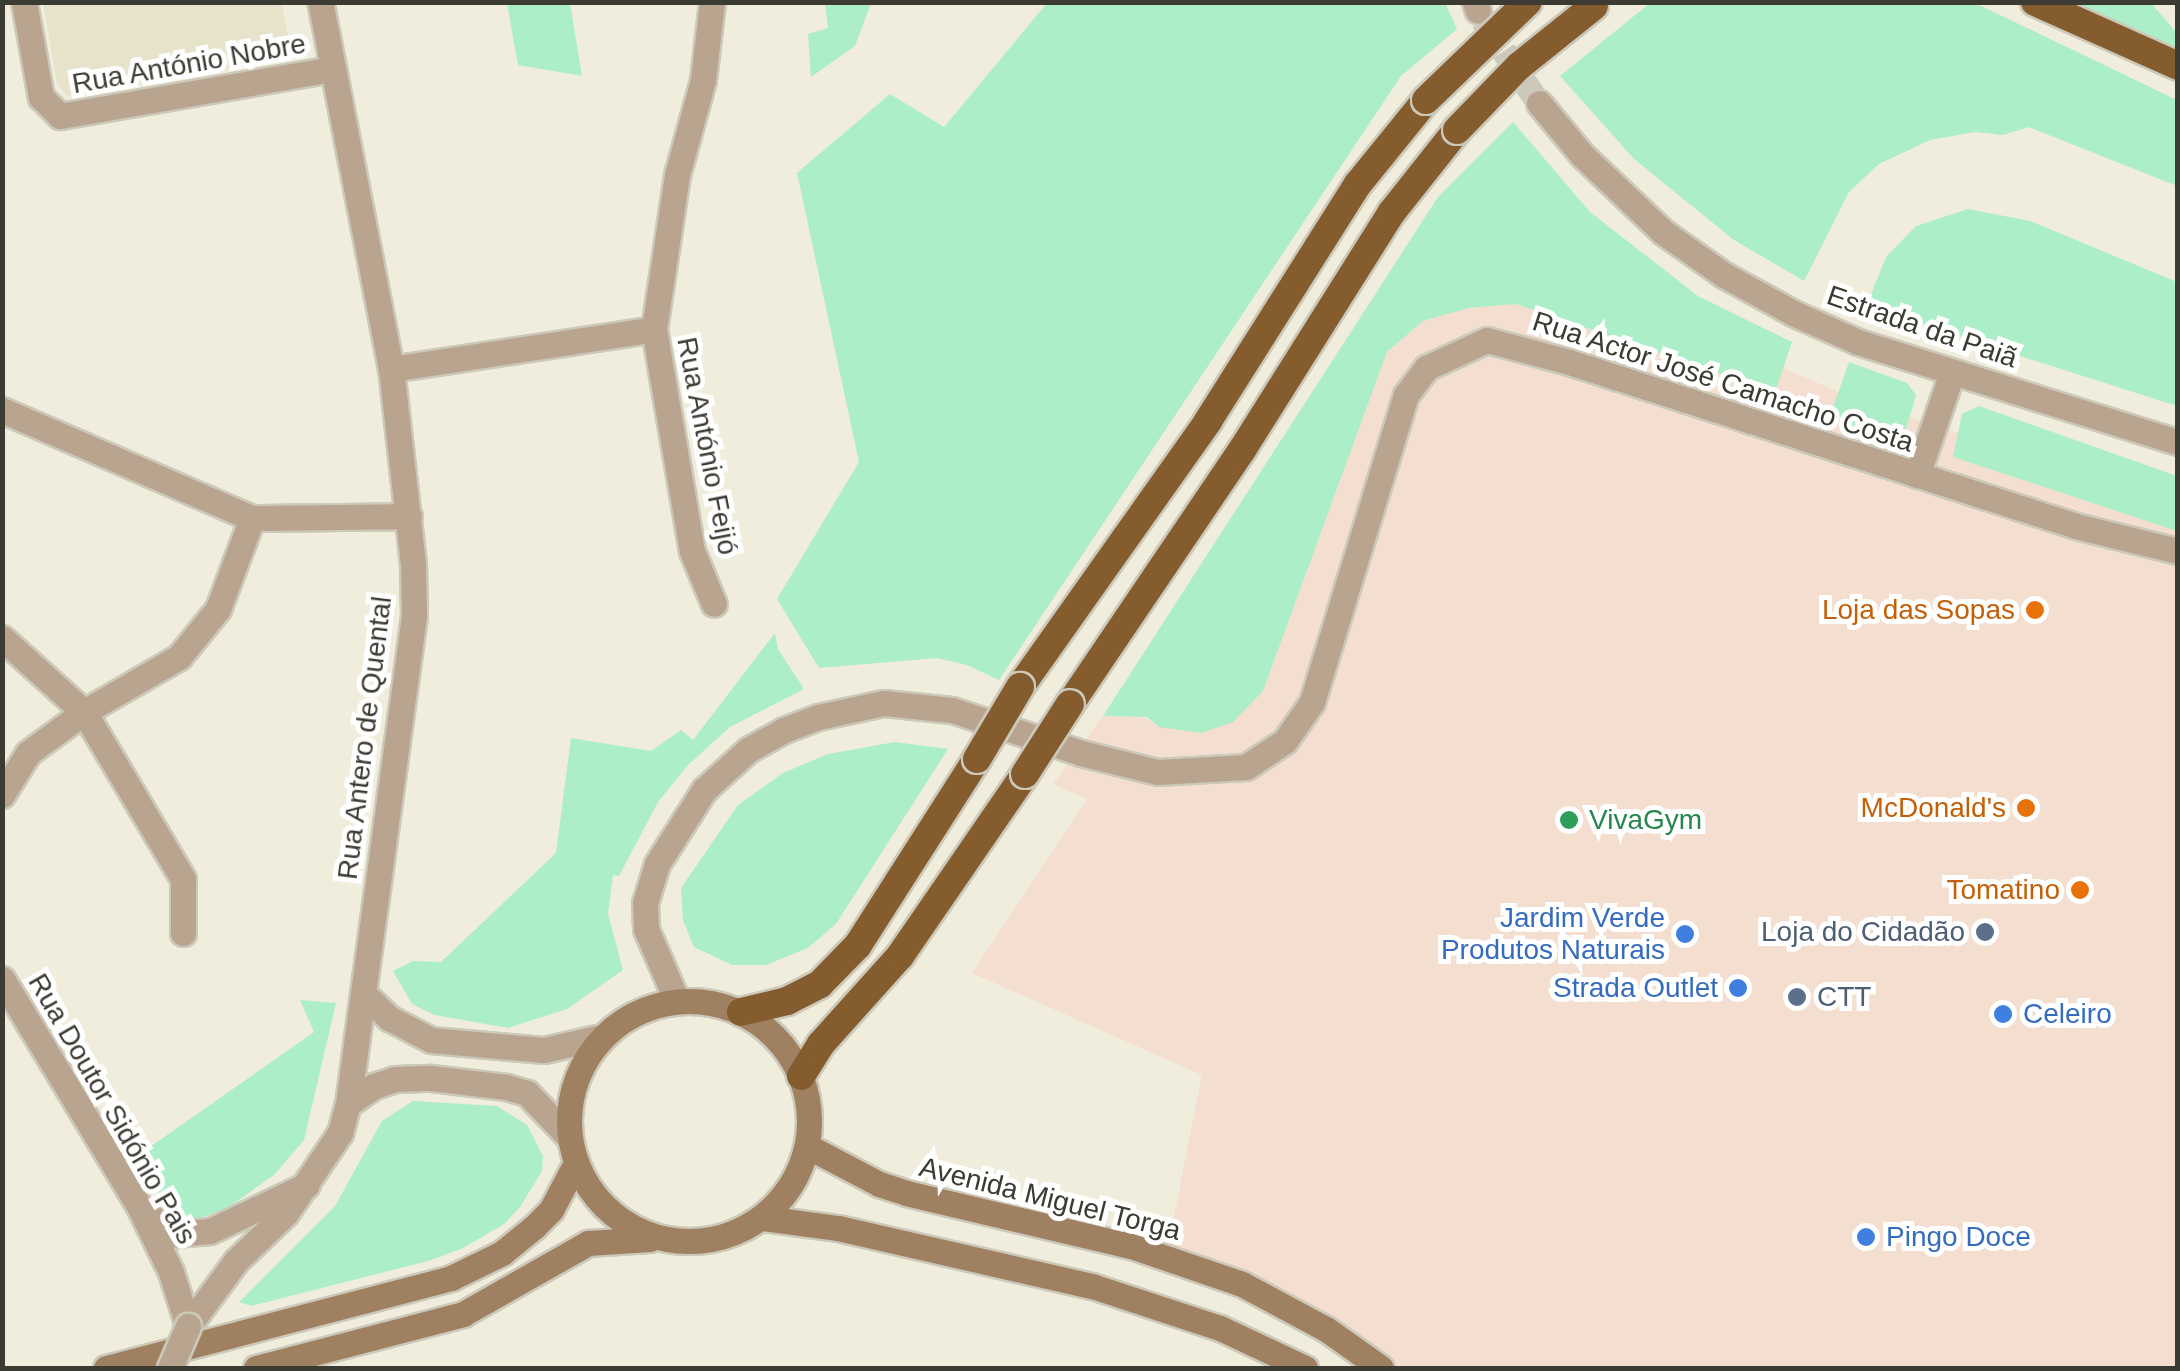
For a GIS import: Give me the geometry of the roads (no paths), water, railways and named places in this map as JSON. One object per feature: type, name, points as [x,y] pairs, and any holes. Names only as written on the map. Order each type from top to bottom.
[{"type":"highway","points":[[741,1012],[787,1001],[820,984],[858,945],[1020,687],[1208,421],[1358,184],[1426,100],[1528,2]]},
{"type":"highway","points":[[2035,2],[2178,66]]},
{"type":"highway","points":[[801,1076],[821,1044],[900,956],[1025,774],[1242,450],[1392,212],[1456,130],[1519,66],[1596,4]]},
{"type":"main road","points":[[106,1368],[451,1278],[502,1253],[551,1210],[573,1150],[570,1105],[578,1073],[597,1038],[646,1008],[677,1001],[710,1002],[741,1012],[766,1028],[801,1076],[810,1110],[808,1146],[791,1186],[762,1218],[731,1235],[696,1242],[660,1239],[588,1243],[463,1314],[256,1368]]},
{"type":"main road","name":"Avenida Miguel Torga","points":[[808,1146],[879,1184],[906,1193],[1130,1246],[1242,1284],[1326,1328],[1380,1368]]},
{"type":"main road","points":[[573,1150],[604,1208],[627,1225],[660,1239]]},
{"type":"main road","points":[[762,1218],[838,1228],[1092,1286],[1220,1328],[1305,1368]]},
{"type":"street","name":"Rua António Nobre","points":[[24,2],[41,97],[60,116],[333,69]]},
{"type":"street","name":"Rua Antero de Quental","points":[[170,1368],[188,1326],[236,1262],[286,1213],[340,1134],[364,994],[414,615],[408,516],[390,369],[320,2]]},
{"type":"street","name":"Rua António Feijó","points":[[712,2],[703,80],[677,175],[654,329],[692,551],[714,604]]},
{"type":"street","name":"Estrada da Paiã","points":[[1539,103],[1582,155],[1663,232],[1724,275],[1793,313],[1858,342],[2178,442]]},
{"type":"street","points":[[390,369],[654,329]]},
{"type":"street","name":"Rua Actor José Camacho Costa","points":[[677,1001],[646,929],[644,902],[658,864],[704,790],[748,750],[784,730],[818,717],[884,703],[935,708],[1156,772],[1246,767],[1286,742],[1312,702],[1406,395],[1426,368],[1488,340],[2076,526],[2178,551]]},
{"type":"street","points":[[1918,475],[1952,373]]},
{"type":"street","points":[[2,410],[252,518],[408,516]]},
{"type":"street","points":[[2,795],[28,752],[84,712],[179,657],[218,608],[252,518]]},
{"type":"street","points":[[2,638],[84,712],[183,879],[183,933]]},
{"type":"street","name":"Rua Doutor Sidónio Pais","points":[[2,980],[140,1208],[171,1272],[188,1326]]},
{"type":"street","points":[[364,994],[389,1018],[431,1040],[544,1050],[597,1038]]},
{"type":"street","points":[[348,1104],[374,1086],[395,1079],[431,1078],[506,1087],[526,1092],[573,1150]]},
{"type":"street","points":[[140,1208],[174,1234],[210,1231],[307,1185]]},
{"type":"tunnel","points":[[1483,20],[1539,103]]},
{"type":"place","name":"Loja das Sopas","points":[[2035,610]]},
{"type":"place","name":"McDonald's","points":[[2026,808]]},
{"type":"place","name":"VivaGym","points":[[1569,820]]},
{"type":"place","name":"Tomatino","points":[[2080,890]]},
{"type":"place","name":"Loja do Cidadão","points":[[1985,932]]},
{"type":"place","name":"Jardim Verde Produtos Naturais","points":[[1685,934]]},
{"type":"place","name":"Strada Outlet","points":[[1738,988]]},
{"type":"place","name":"CTT","points":[[1797,997]]},
{"type":"place","name":"Celeiro","points":[[2003,1014]]},
{"type":"place","name":"Pingo Doce","points":[[1866,1237]]}]
